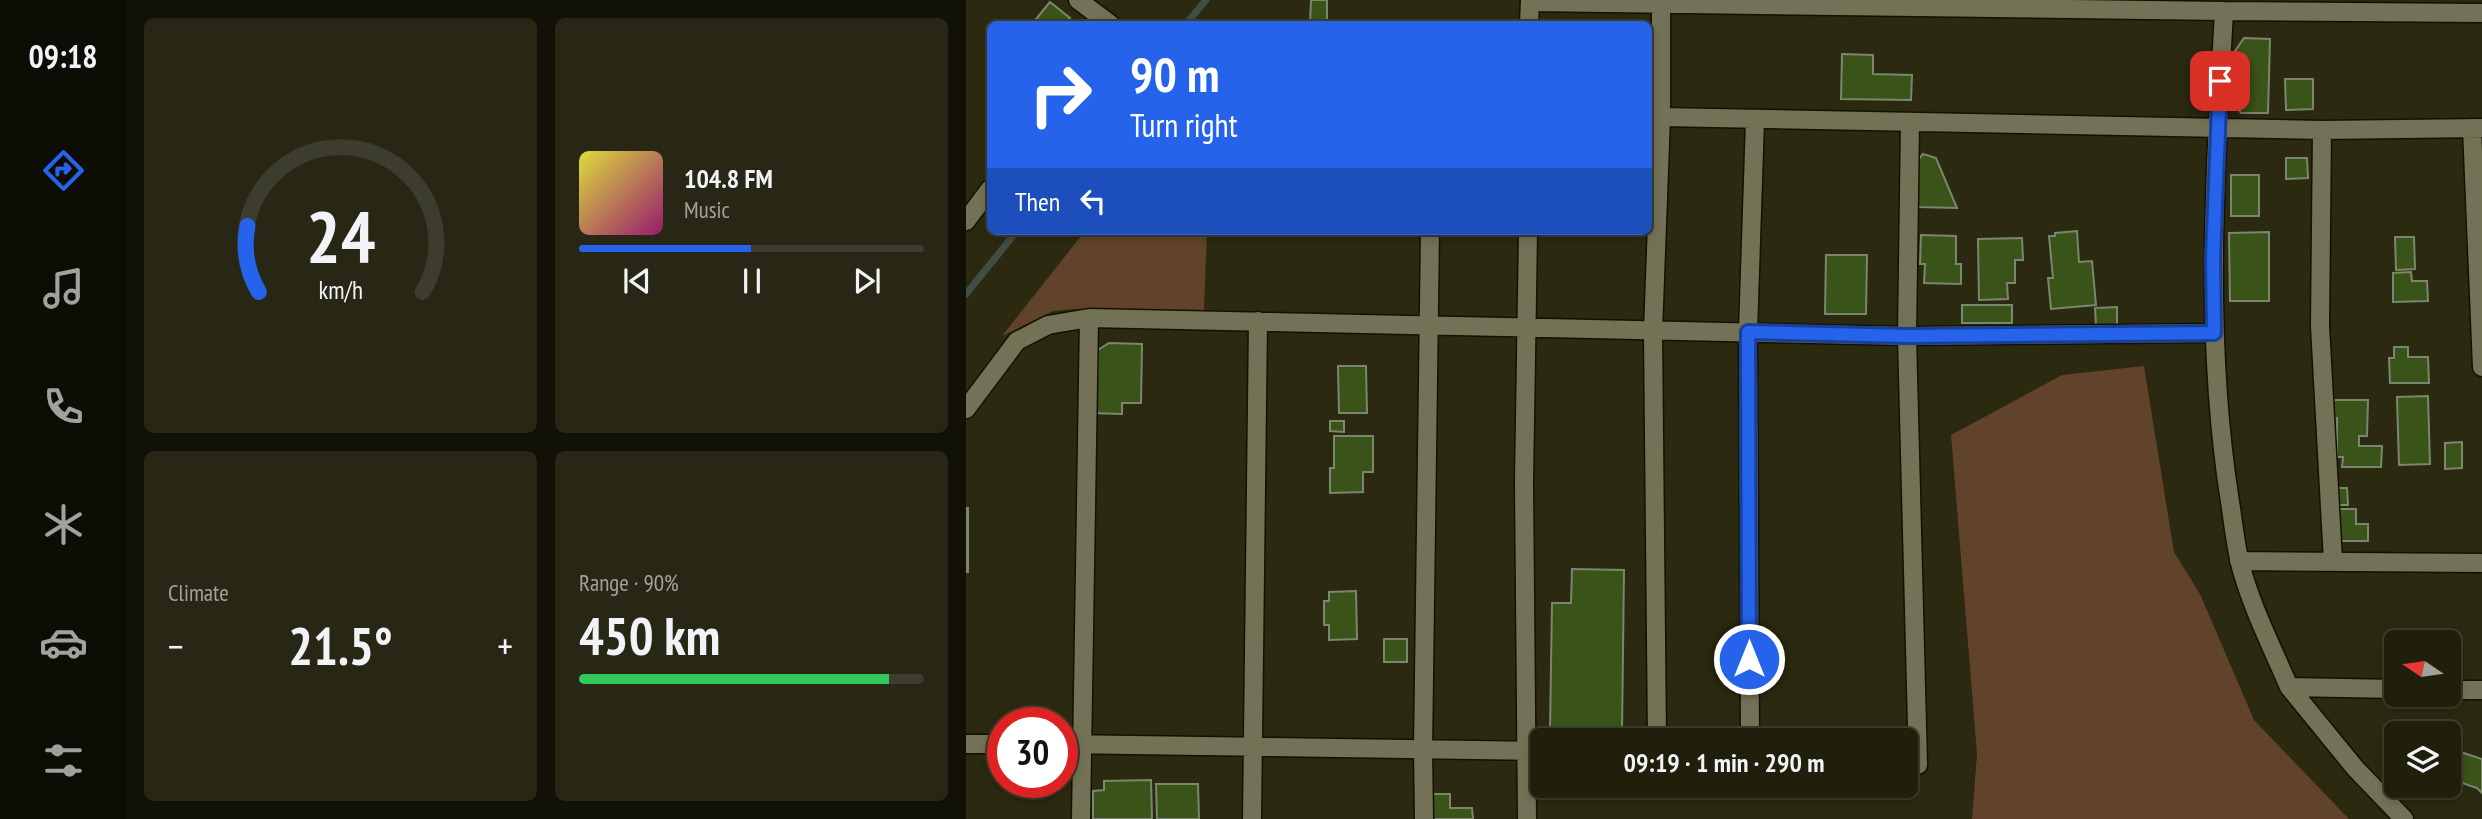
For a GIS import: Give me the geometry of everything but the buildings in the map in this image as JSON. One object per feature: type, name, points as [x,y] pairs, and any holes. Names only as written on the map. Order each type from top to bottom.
[{"type":"street","points":[[1078,0],[1106,21]]},
{"type":"street","points":[[1530,21],[1530,1],[2482,13]]},
{"type":"street","points":[[1657,728],[1653,332],[1661,117],[1661,4]]},
{"type":"street","points":[[2224,11],[2213,257],[2214,333],[2220,438],[2239,561],[2289,687],[2355,768],[2404,819]]},
{"type":"street","points":[[1661,117],[2322,130],[2477,128],[2482,367]]},
{"type":"street","points":[[1750,728],[1748,332],[1755,120]]},
{"type":"street","points":[[1910,122],[1907,336],[1917,728]]},
{"type":"street","points":[[2322,130],[2320,326],[2333,561]]},
{"type":"street","points":[[966,221],[987,193]]},
{"type":"street","points":[[1424,819],[1430,235]]},
{"type":"street","points":[[1528,235],[1524,496],[1533,728]]},
{"type":"street","points":[[966,409],[1017,341],[1048,325],[1089,318],[1907,336],[2214,333]]},
{"type":"street","points":[[1082,819],[1089,318]]},
{"type":"street","points":[[1252,819],[1258,321]]},
{"type":"street","points":[[2239,561],[2482,563]]},
{"type":"street","points":[[2289,687],[2384,689]]},
{"type":"street","points":[[2461,690],[2482,691]]},
{"type":"street","points":[[966,744],[987,744]]},
{"type":"street","points":[[1078,744],[1530,751]]},
{"type":"street","points":[[1527,819],[1530,790]]},
{"type":"shaded area","points":[[1082,235],[1207,235],[1204,310],[1053,311],[1002,336]]},
{"type":"shaded area","points":[[2144,366],[2174,552],[2200,594],[2254,720],[2349,819],[1972,819],[1977,754],[1951,435],[2062,375]]},
{"type":"waterway","points":[[1188,21],[1206,0]]},
{"type":"waterway","points":[[966,294],[1014,235]]},
{"type":"route","points":[[1749,659],[1748,332],[1907,336],[2214,333],[2213,257],[2220,81]]}]
